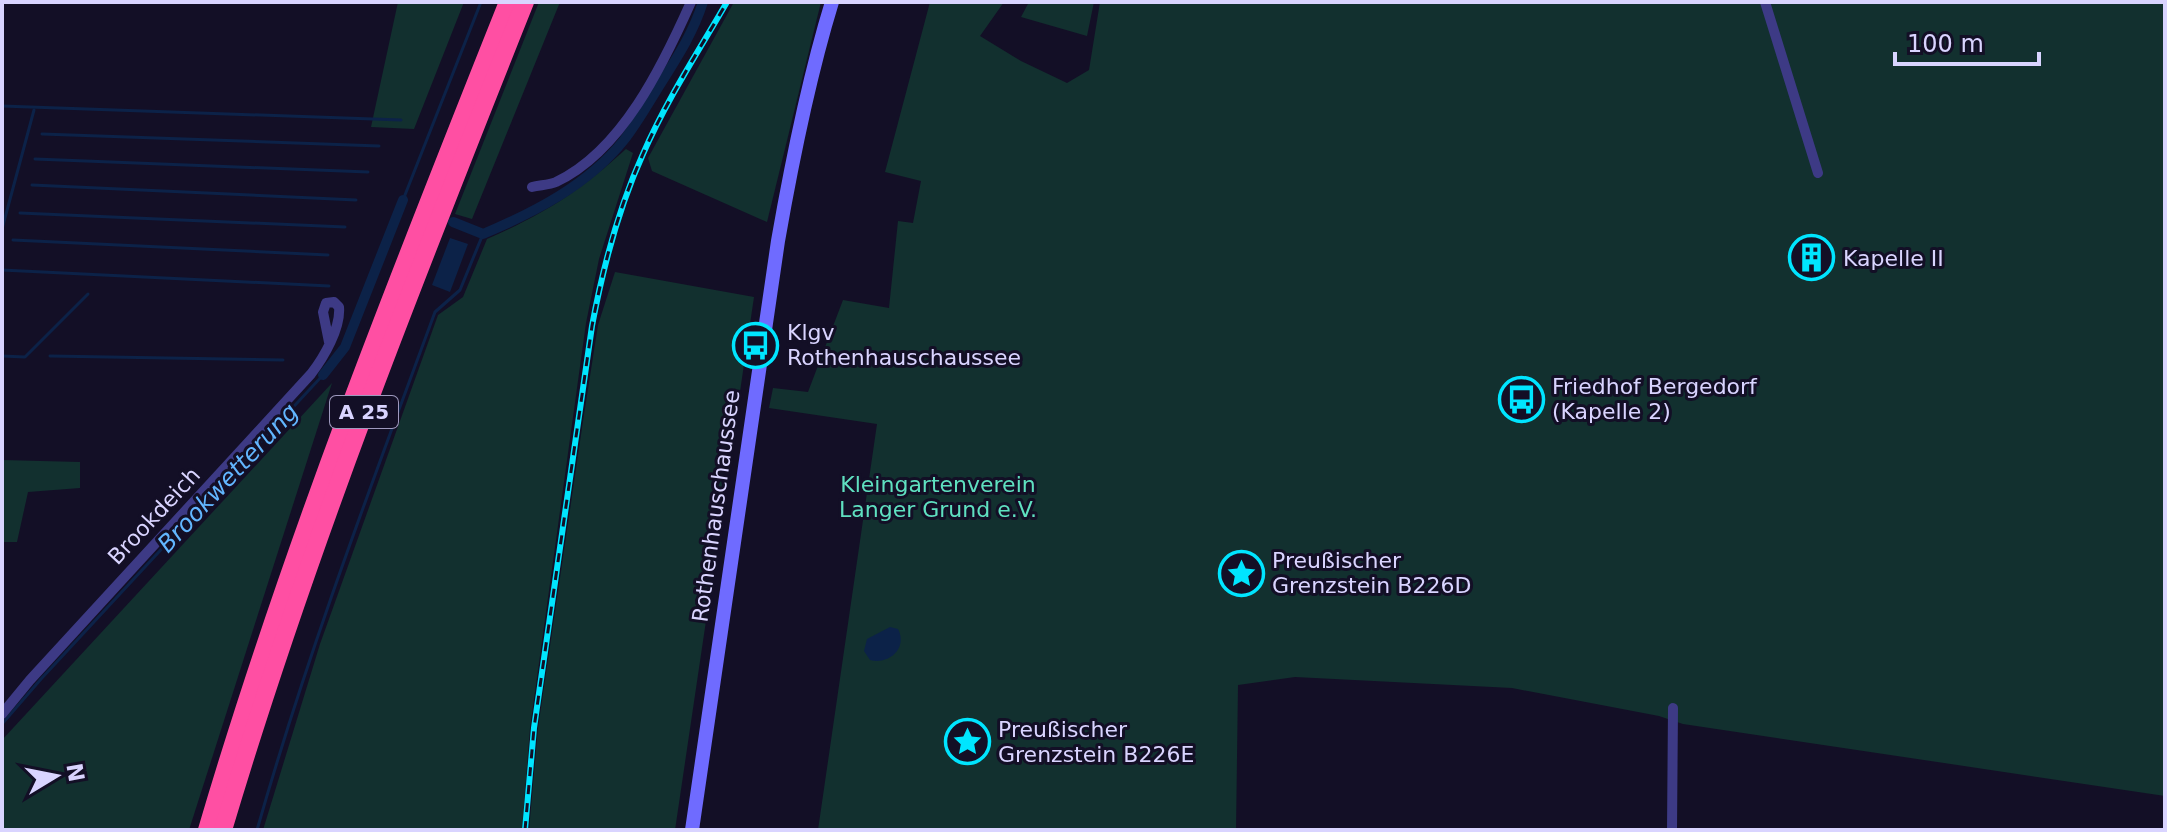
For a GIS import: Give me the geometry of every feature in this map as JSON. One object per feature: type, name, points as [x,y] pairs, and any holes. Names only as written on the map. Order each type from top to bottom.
[{"type":"highway","name":"A 25","points":[[207,830],[267,639],[349,406],[508,2]]},
{"type":"highway","name":"A 25","points":[[223,830],[287,630],[364,413],[525,2]]},
{"type":"main road","name":"Rothenhauschaussee","points":[[692,830],[781,220],[819,47],[832,2]]},
{"type":"street","points":[[532,187],[554,184],[587,163],[613,136],[642,98],[691,2]]},
{"type":"street","points":[[1765,2],[1818,173]]},
{"type":"street","name":"Brookdeich","points":[[2,714],[311,374],[322,360],[329,342]]},
{"type":"street","points":[[1672,830],[1673,708]]},
{"type":"green space","points":[[398,2],[464,2],[414,129],[371,127]]},
{"type":"green space","points":[[539,2],[560,2],[472,219],[455,214]]},
{"type":"green space","points":[[734,2],[821,2],[767,222],[652,171],[648,158]]},
{"type":"green space","name":"Kleingartenverein Langer Grund e.V.","points":[[930,2],[1004,2],[980,36],[1021,61],[1067,83],[1089,70],[1100,2],[2165,2],[2165,796],[1683,724],[1659,716],[1512,688],[1295,677],[1238,685],[1236,830],[818,830],[877,424],[769,408],[773,388],[808,392],[843,300],[889,308],[898,221],[913,223],[921,181],[885,172]]},
{"type":"green space","points":[[1029,2],[1094,2],[1087,36],[1021,17]]},
{"type":"green space","points":[[626,149],[633,153],[599,259],[586,323],[530,728],[522,830],[263,830],[320,644],[438,315],[463,297],[487,239],[560,201]]},
{"type":"green space","points":[[615,272],[754,297],[675,830],[529,830],[538,728],[583,421],[598,325]]},
{"type":"green space","points":[[332,383],[189,830],[2,828],[2,740]]},
{"type":"green space","points":[[2,460],[80,462],[80,488],[28,492],[17,542],[2,542]]},
{"type":"water","points":[[450,238],[468,244],[450,292],[432,285]]},
{"type":"water","points":[[890,627],[898,629],[899,648],[884,660],[870,660],[864,651],[867,639]]},
{"type":"waterway","points":[[403,200],[481,2]]},
{"type":"waterway","points":[[453,222],[483,234],[560,196],[594,171],[639,119],[685,44],[703,2]]},
{"type":"waterway","points":[[2,106],[401,120]]},
{"type":"waterway","points":[[2,229],[34,110]]},
{"type":"waterway","points":[[42,134],[379,146]]},
{"type":"waterway","points":[[35,159],[368,172]]},
{"type":"waterway","points":[[32,185],[356,200]]},
{"type":"waterway","name":"Brookwetterung","points":[[323,375],[345,347],[403,200]]},
{"type":"waterway","points":[[20,213],[345,227]]},
{"type":"waterway","points":[[257,830],[319,634],[435,312],[460,290],[483,234]]},
{"type":"waterway","points":[[13,240],[328,255]]},
{"type":"waterway","points":[[2,270],[329,286]]},
{"type":"waterway","points":[[2,356],[25,357],[88,294]]},
{"type":"waterway","points":[[50,356],[283,360]]},
{"type":"waterway","name":"Brookwetterung","points":[[2,724],[323,375]]},
{"type":"railway","points":[[525,830],[534,728],[592,326],[606,260],[626,196],[652,134],[727,2]]},
{"type":"place","name":"Kapelle II","points":[[1812,258]]},
{"type":"place","name":"Klgv Rothenhauschaussee","points":[[756,345]]},
{"type":"place","name":"Friedhof Bergedorf (Kapelle 2)","points":[[1521,399]]},
{"type":"place","name":"Preußischer Grenzstein B226D","points":[[1241,573]]},
{"type":"place","name":"Preußischer Grenzstein B226E","points":[[967,742]]}]
